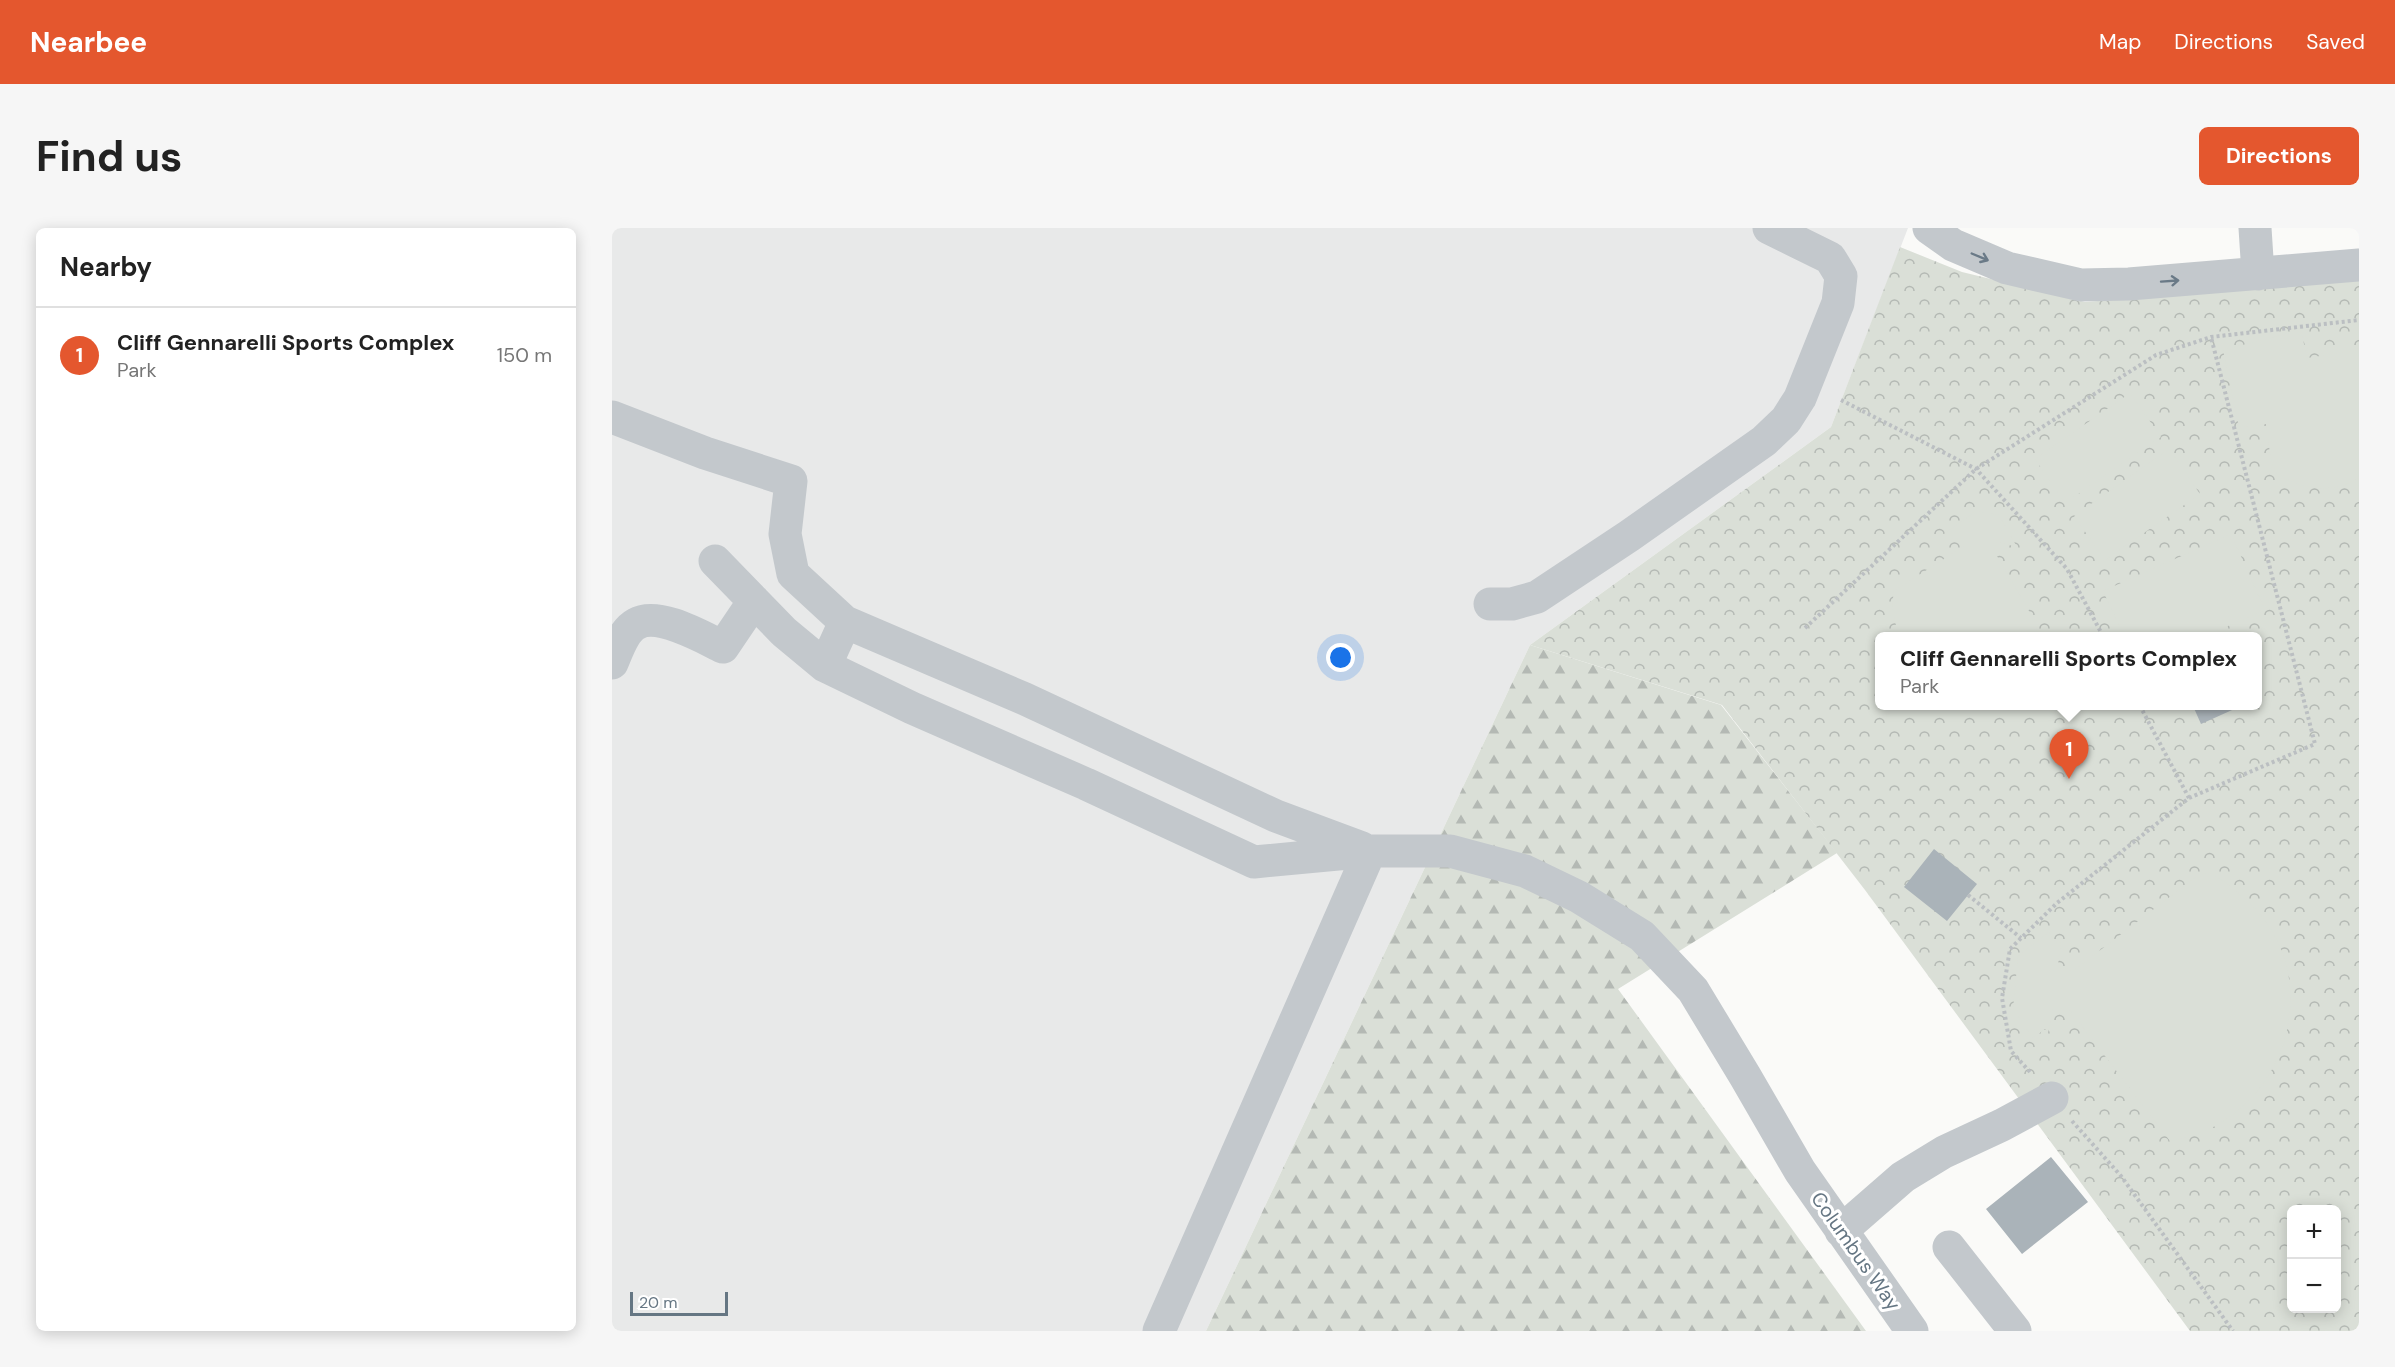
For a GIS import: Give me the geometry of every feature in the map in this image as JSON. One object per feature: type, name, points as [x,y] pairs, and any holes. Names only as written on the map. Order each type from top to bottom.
[{"type":"street","points":[[1490,604],[1512,604],[1537,597],[1629,536],[1764,441],[1786,420],[1800,398],[1839,303],[1841,276],[1830,258],[1769,228]]},
{"type":"street","points":[[1929,228],[1953,245],[2007,268],[2082,285],[2129,284],[2359,265]]},
{"type":"street","points":[[2255,228],[2258,274]]},
{"type":"street","points":[[612,417],[705,453],[791,481],[785,534],[793,574],[845,622],[1025,699],[1276,816],[1370,851],[1159,1331]]},
{"type":"street","name":"Columbus Way","points":[[715,561],[784,632],[825,666],[912,708],[1086,784],[1254,862],[1370,851],[1450,851],[1525,871],[1579,897],[1642,936],[1693,990],[1800,1171],[1912,1331]]},
{"type":"street","points":[[612,663],[629,631],[635,624],[645,621],[664,621],[723,647],[754,602]]},
{"type":"street","points":[[825,666],[845,622]]},
{"type":"street","points":[[1841,1231],[1903,1177],[1944,1152],[2052,1098]]},
{"type":"street","points":[[1949,1247],[2015,1331]]},
{"type":"path","points":[[1805,628],[1976,469],[2156,355],[2211,337],[2359,320]]},
{"type":"path","points":[[2211,337],[2315,744],[2188,798],[2057,903],[2010,950],[2002,998],[2011,1051],[2121,1176],[2233,1331]]},
{"type":"path","points":[[1841,400],[1976,469],[2067,569],[2101,632]]},
{"type":"path","points":[[2143,710],[2188,798]]},
{"type":"path","points":[[1968,895],[2021,938]]},
{"type":"shaded area","points":[[612,228],[1908,228],[1831,427],[1530,645],[1206,1331],[612,1331]]},
{"type":"green space","points":[[1900,247],[1962,272],[2085,302],[2359,280],[2359,1331],[2190,1331],[1865,890],[1722,705],[1530,645],[1831,427]]},
{"type":"green space","points":[[2301,330],[2307,358],[2359,350],[2359,478],[2334,487],[2308,487],[2279,476],[2271,458],[2266,424],[2239,427],[2223,350]]},
{"type":"green space","points":[[2130,393],[2161,437],[2065,503],[2035,459]]},
{"type":"green space","points":[[2169,449],[2200,494],[2105,560],[2074,516]]},
{"type":"green space","points":[[1976,511],[1999,515],[2017,547],[1997,542],[1994,551],[2027,607],[2037,627],[2036,632],[1897,632],[1892,605],[1894,591],[1964,546],[1960,538],[1944,534]]},
{"type":"green space","points":[[2231,534],[2265,610],[2214,632],[2122,632],[2103,591]]},
{"type":"green space","points":[[1530,645],[1721,705],[1837,853],[1618,989],[1866,1331],[1206,1331]]},
{"type":"green space","points":[[2201,873],[2219,878],[2230,886],[2244,898],[2271,930],[2287,966],[2290,1004],[2284,1042],[2268,1077],[2243,1106],[2210,1129],[2170,1141],[2069,1009],[2053,1009],[2048,1033],[2045,1029],[2033,1038],[2013,1009],[2018,956],[2049,932],[2057,944],[2061,942],[2058,965],[2073,971]]},
{"type":"building","points":[[2195,710],[2232,710],[2201,724]]},
{"type":"building","points":[[1934,849],[1977,884],[1947,921],[1904,887]]},
{"type":"building","points":[[2051,1157],[2088,1202],[2022,1254],[1986,1209]]},
{"type":"place","name":"Cliff Gennarelli Sports Complex","points":[[2069,779]]}]
